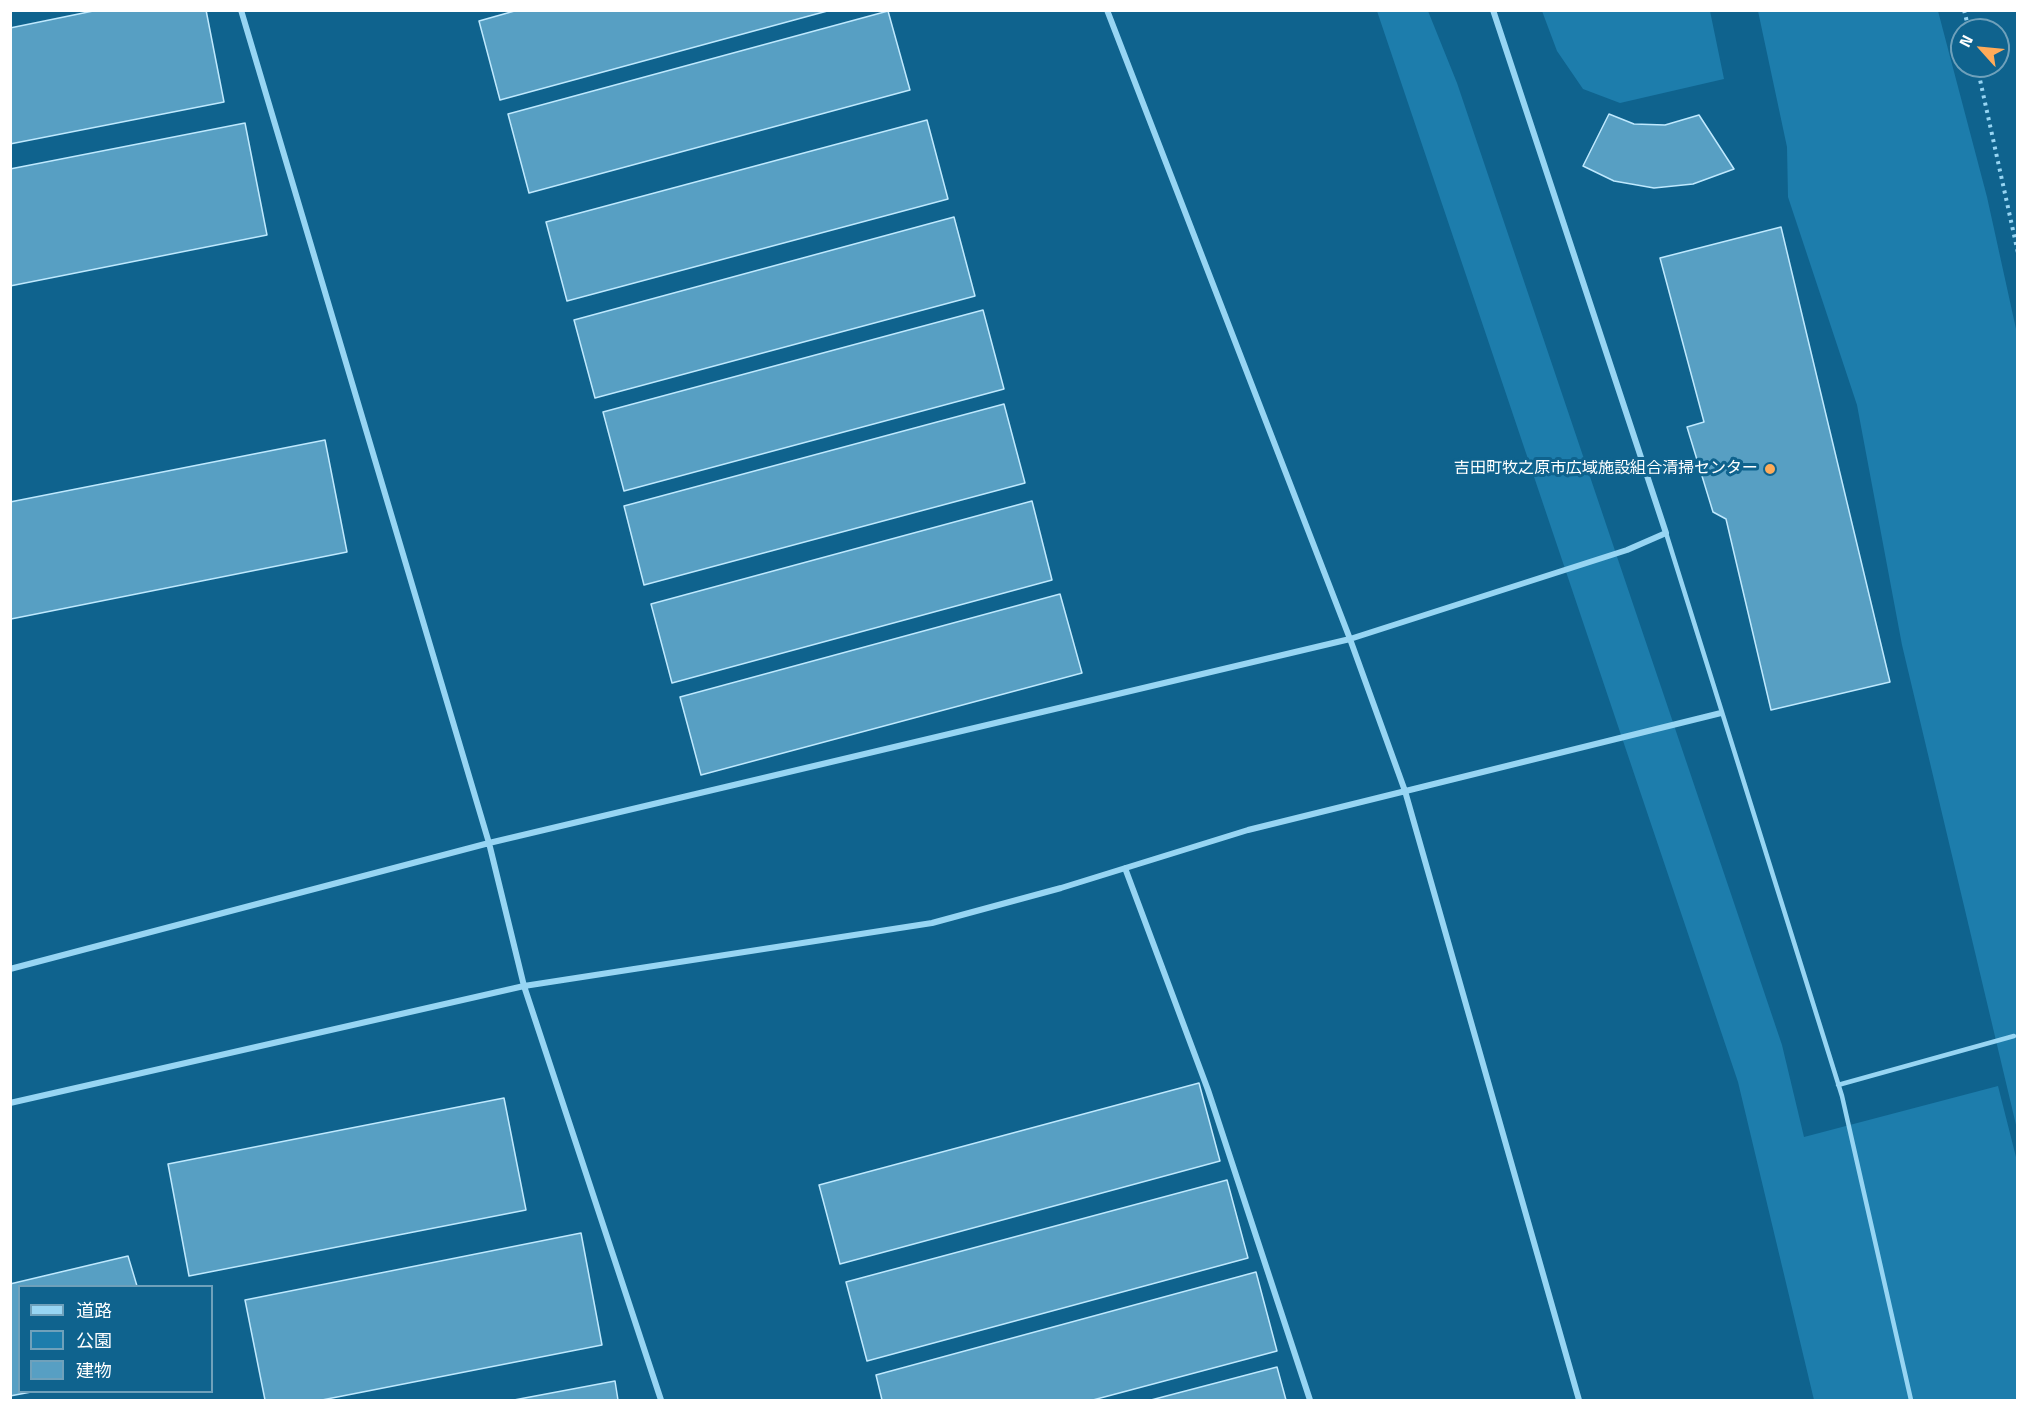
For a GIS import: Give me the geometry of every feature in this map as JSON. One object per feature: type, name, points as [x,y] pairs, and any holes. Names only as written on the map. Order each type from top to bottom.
[{"type":"street","points":[[241,10],[489,843],[524,986],[660,1401]]},
{"type":"street","points":[[1107,10],[1350,639],[1405,790],[1579,1401]]},
{"type":"street","points":[[10,969],[489,843],[1350,639],[1627,550],[1666,533],[1493,10]]},
{"type":"street","points":[[10,1103],[524,986],[932,923],[1248,830],[1721,713]]},
{"type":"street","points":[[1125,867],[1208,1090],[1310,1401]]},
{"type":"lane","points":[[1666,533],[1838,1085],[1911,1401]]},
{"type":"lane","points":[[1838,1085],[2014,1036]]},
{"type":"path","points":[[1980,78],[2018,253]]},
{"type":"green space","points":[[1377,11],[1428,11],[1457,83],[1782,1045],[1804,1137],[1998,1086],[2017,1161],[2017,1400],[1814,1400],[1738,1082]]},
{"type":"green space","points":[[1542,11],[1710,11],[1724,79],[1620,103],[1583,89],[1557,51]]},
{"type":"green space","points":[[1758,11],[1938,11],[1950,57],[1950,78],[1956,78],[1987,197],[2018,338],[2017,1129],[1902,645],[1857,405],[1788,197],[1787,147]]},
{"type":"building","points":[[98,10],[206,10],[224,102],[10,144],[10,28]]},
{"type":"building","points":[[518,10],[831,10],[500,100],[479,21]]},
{"type":"building","points":[[888,11],[910,90],[529,193],[508,114]]},
{"type":"building","points":[[1609,114],[1634,124],[1665,125],[1699,115],[1734,169],[1693,184],[1654,188],[1614,181],[1583,166]]},
{"type":"building","points":[[927,120],[948,199],[567,301],[546,222]]},
{"type":"building","points":[[245,123],[267,235],[10,286],[10,169]]},
{"type":"building","points":[[954,217],[975,296],[595,398],[574,320]]},
{"type":"building","name":"吉田町牧之原市広域施設組合清掃センター","points":[[1781,227],[1890,682],[1771,710],[1726,519],[1713,512],[1687,427],[1704,422],[1660,258]]},
{"type":"building","points":[[983,310],[1004,389],[624,491],[603,412]]},
{"type":"building","points":[[1004,404],[1025,483],[644,585],[624,506]]},
{"type":"building","points":[[325,440],[347,552],[11,619],[10,502]]},
{"type":"building","points":[[1032,501],[1052,580],[672,683],[651,604]]},
{"type":"building","points":[[1060,594],[1082,673],[701,775],[680,697]]},
{"type":"building","points":[[1199,1083],[1220,1161],[840,1264],[819,1185]]},
{"type":"building","points":[[504,1098],[526,1210],[189,1276],[168,1164]]},
{"type":"building","points":[[1227,1180],[1248,1258],[867,1361],[846,1282]]},
{"type":"building","points":[[581,1233],[602,1345],[322,1400],[265,1400],[245,1300]]},
{"type":"building","points":[[128,1256],[137,1285],[18,1285],[18,1393],[26,1393],[10,1396],[10,1284]]},
{"type":"building","points":[[1256,1272],[1277,1351],[1093,1400],[882,1400],[876,1375]]},
{"type":"building","points":[[1277,1367],[1286,1400],[1151,1400]]},
{"type":"building","points":[[615,1381],[618,1400],[514,1400]]},
{"type":"place","name":"吉田町牧之原市広域施設組合清掃センター","points":[[1770,469]]}]
